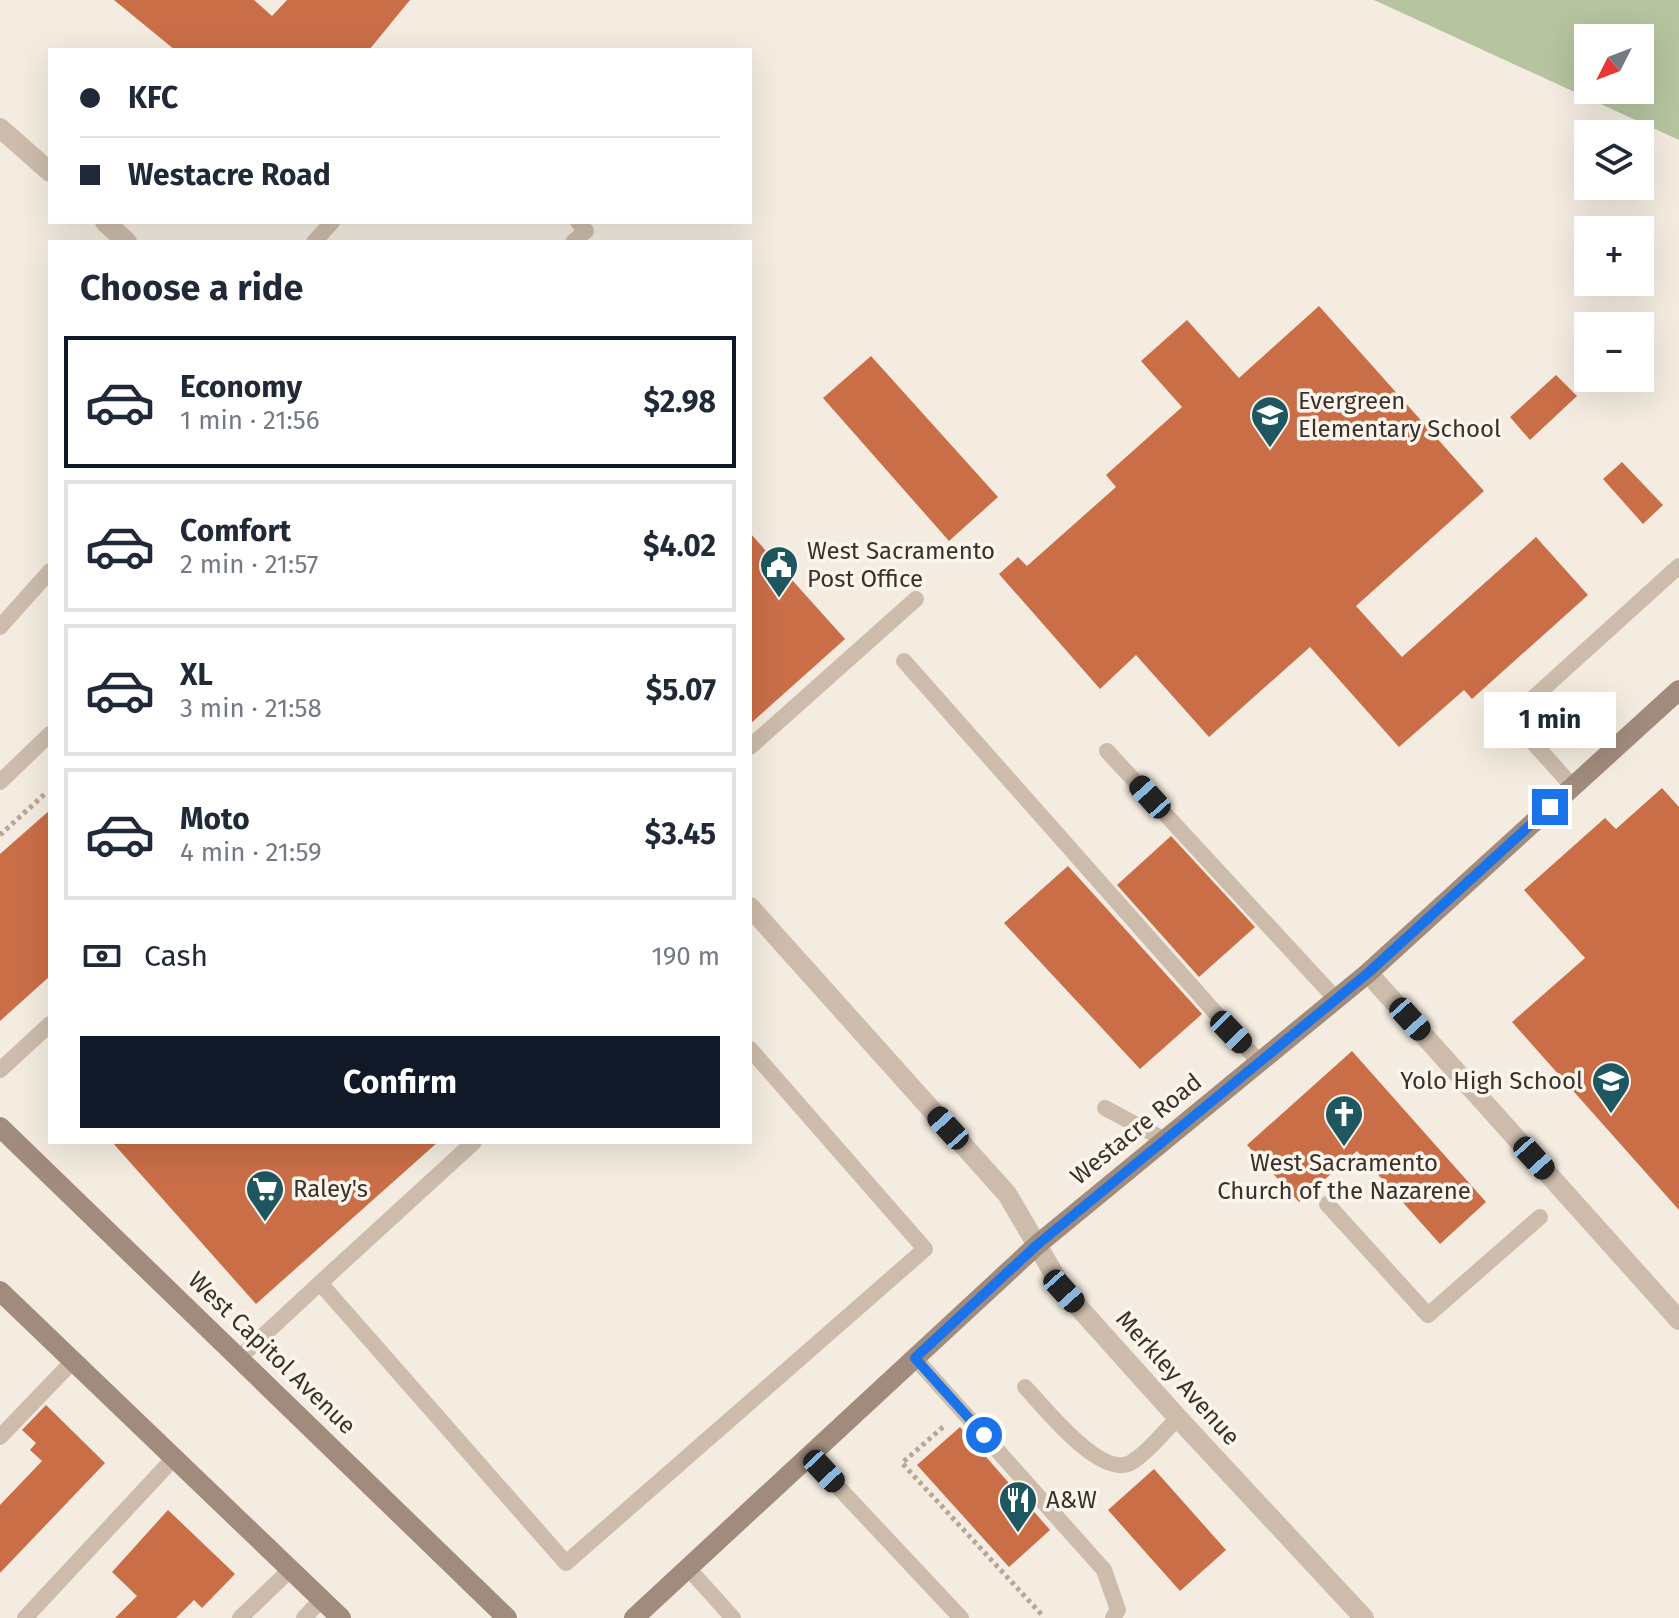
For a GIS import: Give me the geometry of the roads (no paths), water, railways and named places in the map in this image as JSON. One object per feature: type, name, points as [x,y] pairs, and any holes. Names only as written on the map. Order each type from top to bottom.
[{"type":"street","points":[[0,128],[48,170]]},
{"type":"street","points":[[107,224],[125,240]]},
{"type":"street","name":"Westacre Road","points":[[634,1618],[1037,1245],[1368,973],[1679,690]]},
{"type":"street","name":"Merkley Avenue","points":[[752,909],[1007,1194],[1064,1291],[1364,1618]]},
{"type":"street","points":[[1368,973],[1679,1320]]},
{"type":"street","name":"West Capitol Avenue","points":[[0,1127],[507,1618]]},
{"type":"street","points":[[0,1291],[341,1618]]},
{"type":"lane","points":[[316,240],[330,224]]},
{"type":"lane","points":[[1573,787],[1511,718],[1679,566]]},
{"type":"lane","points":[[0,627],[48,573]]},
{"type":"lane","points":[[752,745],[916,599]]},
{"type":"lane","points":[[904,661],[1259,1062]]},
{"type":"lane","points":[[0,782],[48,736]]},
{"type":"lane","points":[[1107,751],[1336,999]]},
{"type":"lane","points":[[0,1070],[48,1026]]},
{"type":"lane","points":[[320,1283],[566,1563],[925,1249],[752,1051]]},
{"type":"lane","points":[[1105,1108],[1165,1140]]},
{"type":"lane","points":[[240,1357],[472,1144]]},
{"type":"lane","points":[[1327,1204],[1428,1315],[1540,1217]]},
{"type":"lane","points":[[915,1358],[1104,1570],[1118,1610],[1113,1618]]},
{"type":"lane","points":[[0,1437],[73,1361]]},
{"type":"lane","points":[[1025,1387],[1100,1461],[1118,1465],[1131,1463],[1178,1418]]},
{"type":"lane","points":[[809,1456],[961,1618]]},
{"type":"lane","points":[[25,1618],[174,1458]]},
{"type":"lane","points":[[688,1568],[733,1618]]},
{"type":"lane","points":[[240,1618],[290,1570]]},
{"type":"lane","points":[[304,1618],[321,1600]]},
{"type":"place","name":"Evergreen Elementary School","points":[[1270,449]]},
{"type":"place","name":"West Sacramento Post Office","points":[[779,599]]},
{"type":"place","name":"Yolo High School","points":[[1611,1115]]},
{"type":"place","name":"West Sacramento Church of the Nazarene","points":[[1344,1148]]},
{"type":"place","name":"Raley's","points":[[265,1223]]},
{"type":"place","name":"A&W","points":[[1018,1534]]}]
